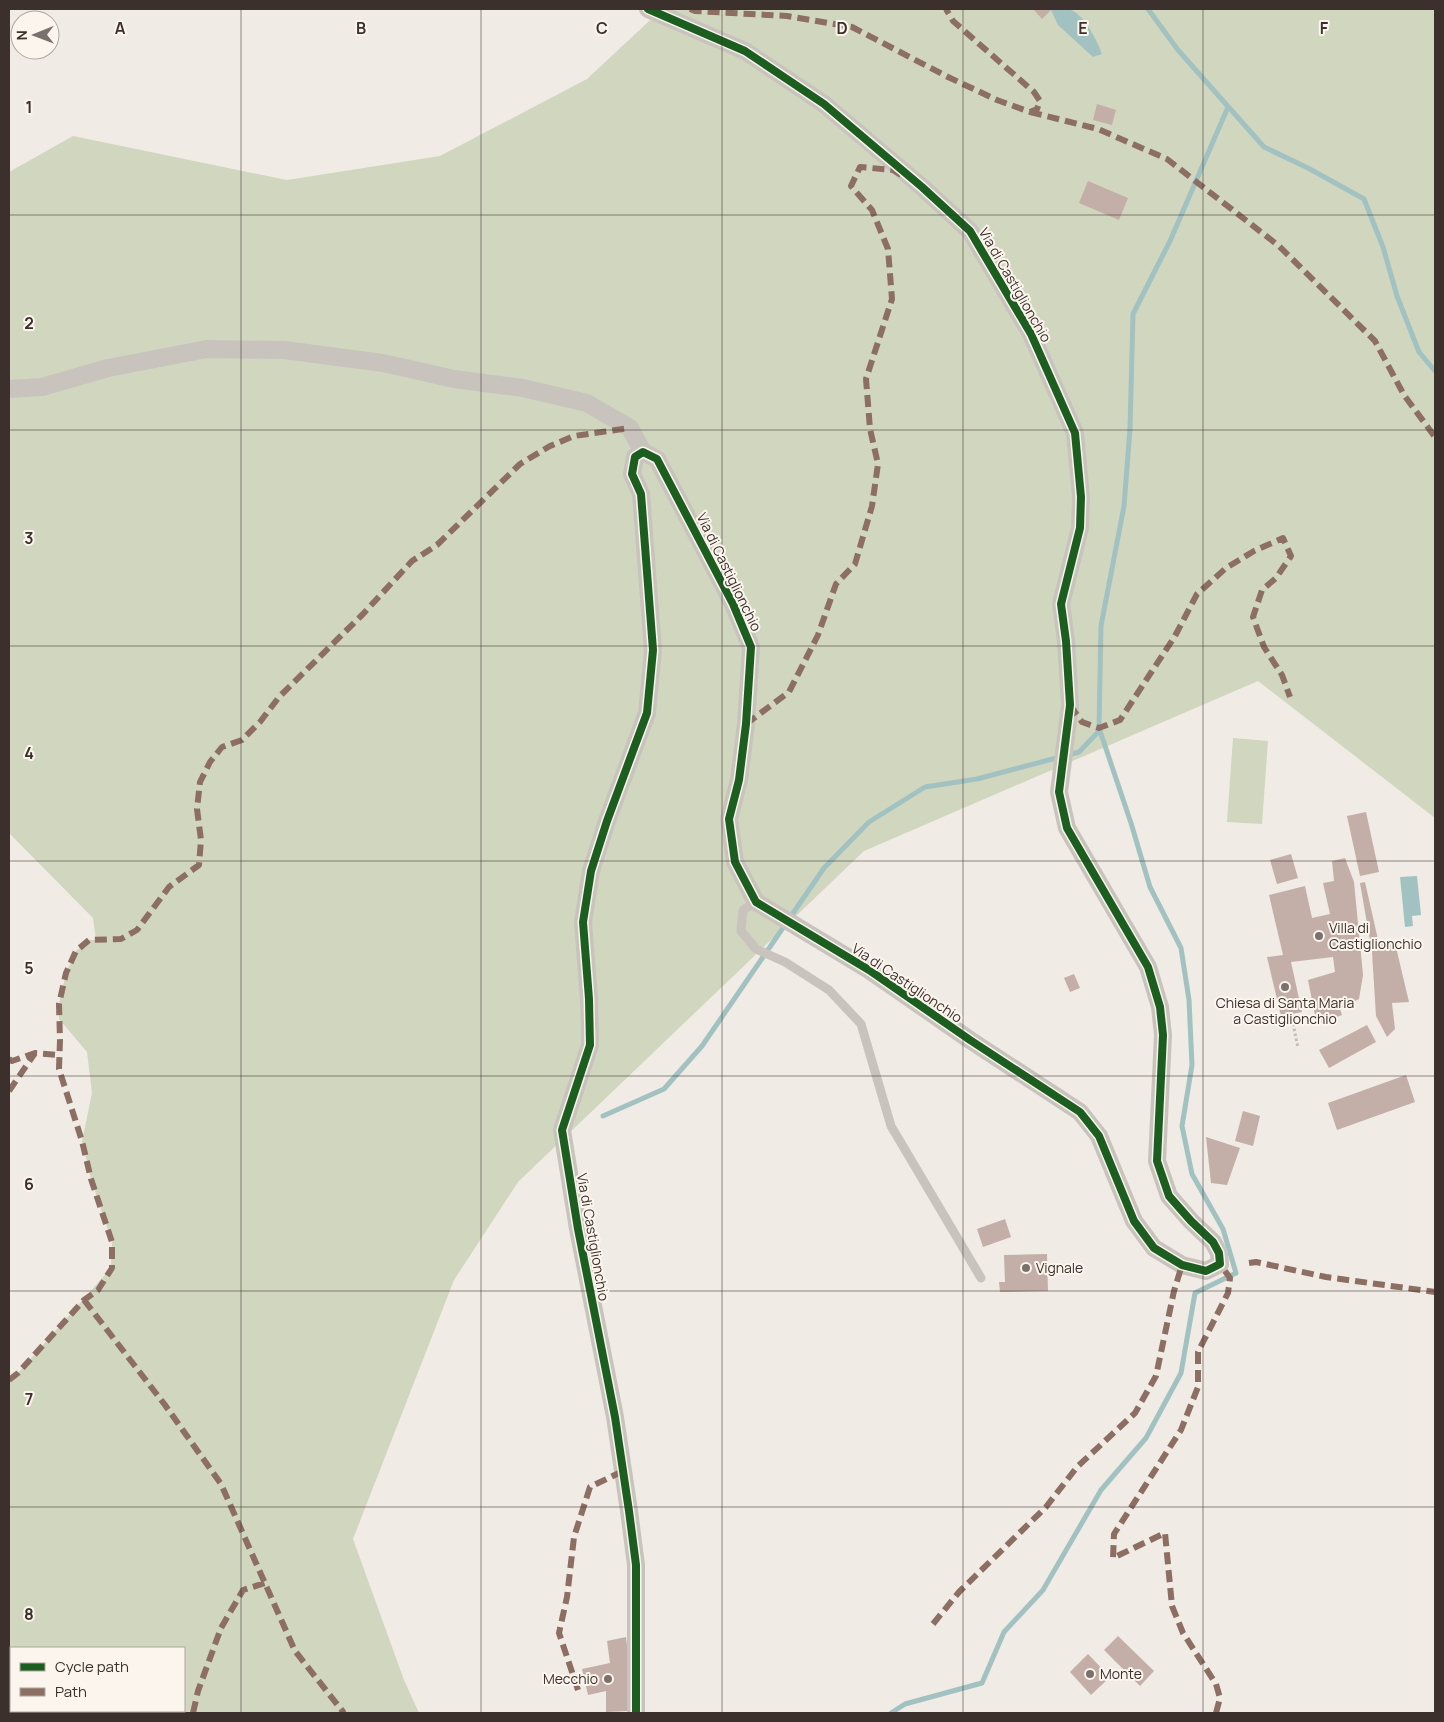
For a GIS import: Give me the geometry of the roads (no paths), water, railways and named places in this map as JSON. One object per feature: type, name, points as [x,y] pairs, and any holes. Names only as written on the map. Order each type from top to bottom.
[{"type":"street","name":"Via di Castiglionchio","points":[[636,1713],[636,1565],[615,1417],[578,1229],[562,1130],[590,1045],[589,999],[583,922],[591,871],[607,821],[647,713],[653,650],[641,494],[632,474],[635,457],[643,452],[657,459],[733,604],[751,647],[745,733],[739,780],[730,819],[735,862],[756,902],[869,970],[970,1040],[1080,1112],[1099,1136],[1134,1221],[1154,1248],[1182,1265],[1206,1271],[1220,1264],[1219,1253],[1214,1242],[1191,1221],[1169,1196],[1158,1161],[1163,1034],[1160,1007],[1148,968],[1067,828],[1059,792],[1070,705],[1066,641],[1061,604],[1080,528],[1081,497],[1075,433],[1031,334],[970,231],[892,161],[824,104],[745,51],[648,9]]},
{"type":"street","points":[[9,389],[42,386],[108,368],[207,349],[284,350],[384,363],[454,379],[523,388],[587,403],[630,428],[643,452]]},
{"type":"lane","points":[[756,902],[743,910],[741,931],[756,950],[785,962],[829,990],[861,1024],[891,1126],[981,1278]]},
{"type":"water","points":[[1052,9],[1069,9],[1080,16],[1093,35],[1102,54],[1093,57],[1058,25]]},
{"type":"water","points":[[1417,876],[1421,915],[1412,916],[1413,926],[1405,927],[1400,877]]},
{"type":"waterway","points":[[1148,9],[1178,50],[1264,147],[1308,168],[1364,199],[1383,247],[1397,296],[1419,352],[1435,371]]},
{"type":"waterway","points":[[891,1713],[905,1704],[982,1683],[1004,1632],[1043,1590],[1101,1490],[1146,1438],[1181,1373],[1195,1293],[1236,1273],[1223,1229],[1192,1174],[1182,1126],[1192,1065],[1189,1000],[1181,948],[1150,887],[1099,728],[1101,626],[1124,506],[1130,429],[1133,314],[1170,241],[1228,107]]},
{"type":"waterway","points":[[603,1116],[664,1089],[702,1046],[824,868],[869,822],[925,787],[977,779],[1079,752],[1099,731]]},
{"type":"place","name":"Villa di Castiglionchio","points":[[1319,936]]},
{"type":"place","name":"Chiesa di Santa Maria a Castiglionchio","points":[[1285,987]]},
{"type":"place","name":"Vignale","points":[[1026,1268]]},
{"type":"place","name":"Monte","points":[[1090,1674]]},
{"type":"place","name":"Mecchio","points":[[608,1679]]}]
